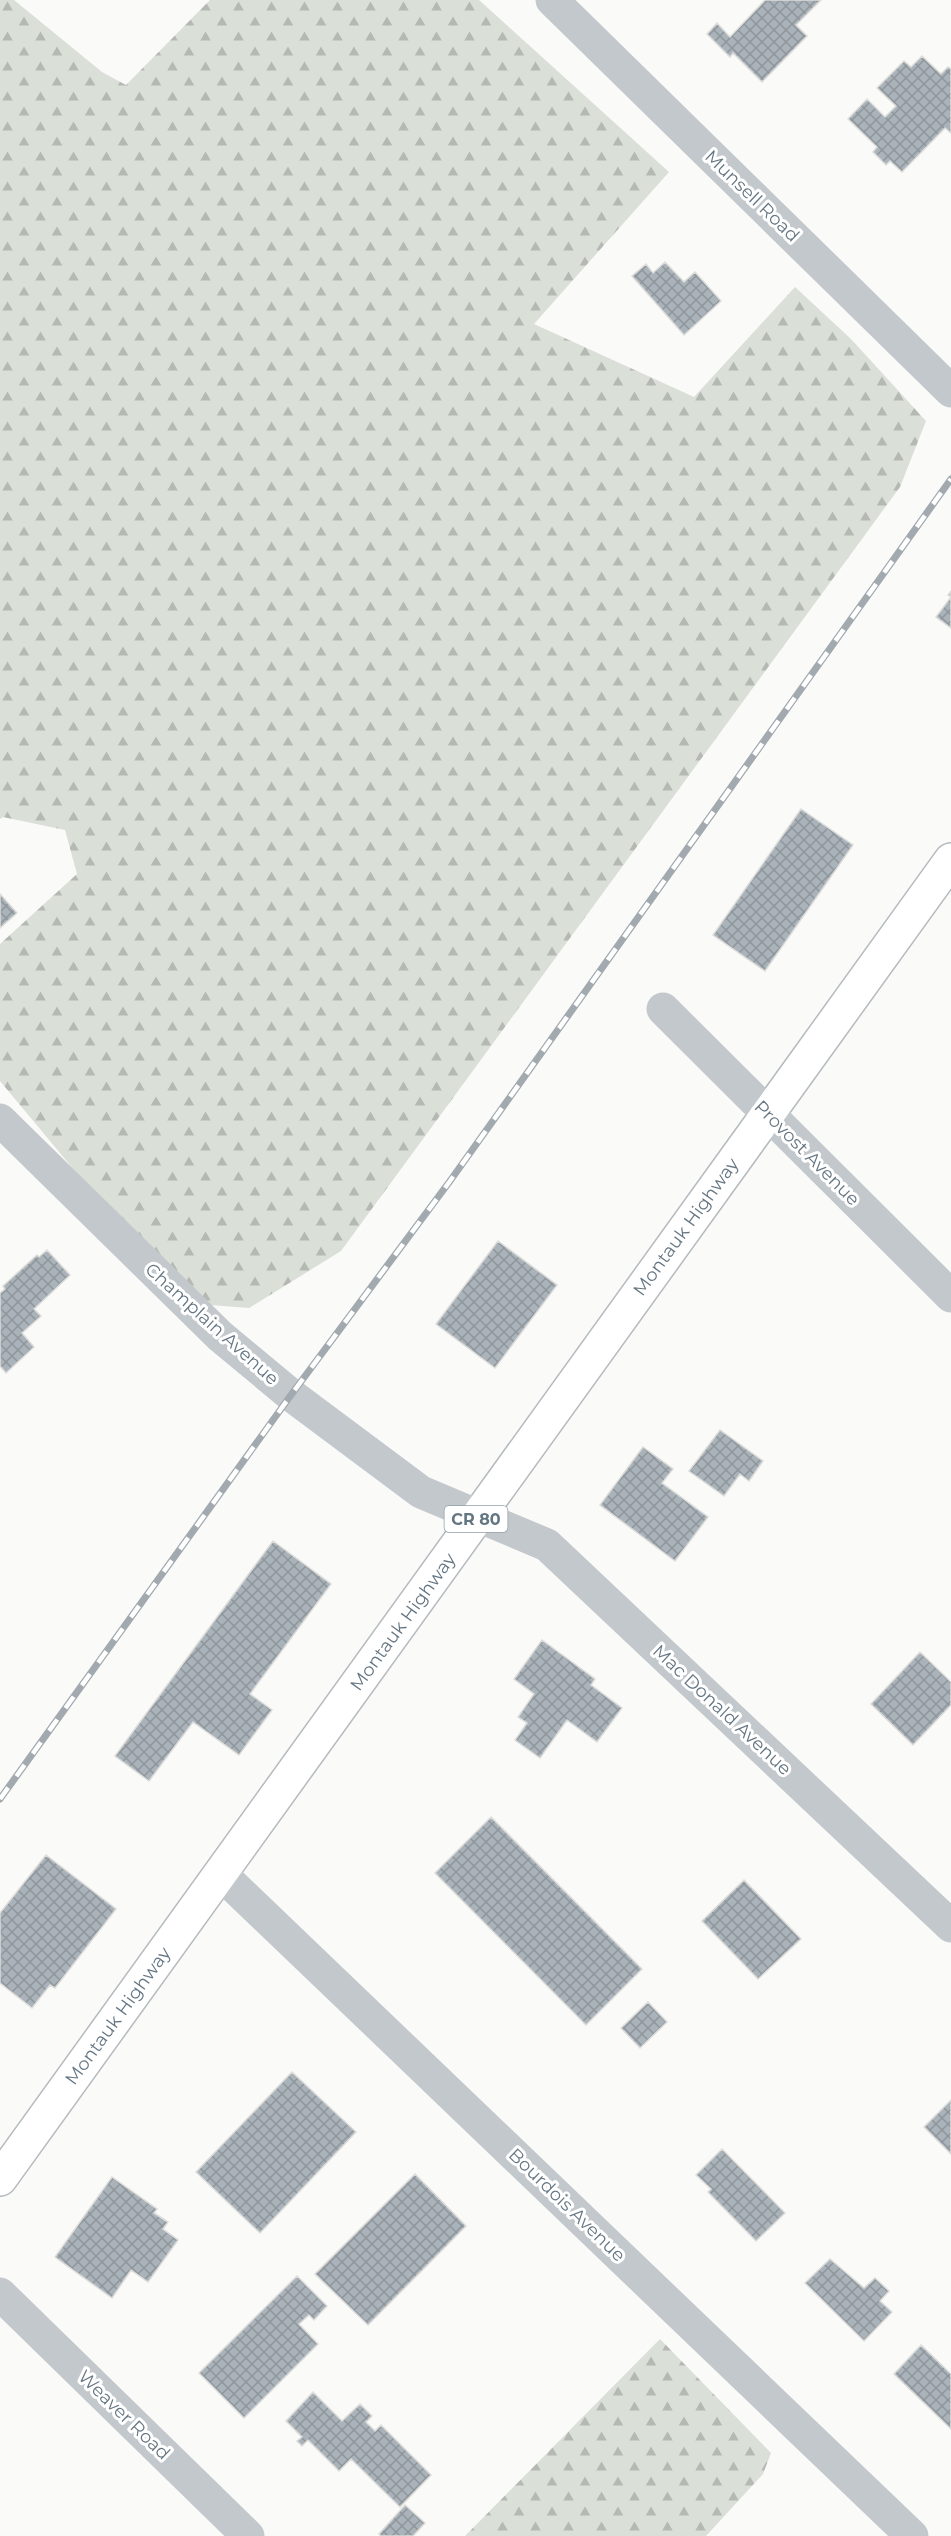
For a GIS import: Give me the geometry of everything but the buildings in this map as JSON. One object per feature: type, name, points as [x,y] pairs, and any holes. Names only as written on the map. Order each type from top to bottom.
[{"type":"main road","name":"Montauk Highway","points":[[0,2179],[951,860]]},
{"type":"street","name":"Munsell Road","points":[[552,0],[951,391]]},
{"type":"street","name":"Provost Avenue","points":[[663,1009],[951,1296]]},
{"type":"street","name":"Champlain Avenue","points":[[0,1120],[184,1303],[258,1368],[421,1492],[478,1516]]},
{"type":"street","name":"Mac Donald Avenue","points":[[478,1516],[547,1545],[951,1926]]},
{"type":"street","name":"Bourdois Avenue","points":[[221,1874],[912,2536]]},
{"type":"street","name":"Weaver Road","points":[[0,2294],[248,2536]]},
{"type":"green space","points":[[0,0],[14,0],[102,72],[126,85],[210,0],[479,0],[669,172],[534,324],[694,397],[795,287],[851,339],[926,421],[900,487],[341,1251],[249,1308],[185,1303],[0,1081],[0,944],[77,874],[65,830],[3,817],[0,819]]},
{"type":"green space","points":[[660,2339],[771,2453],[763,2474],[706,2536],[465,2536]]},
{"type":"railway","points":[[0,1799],[291,1395],[450,1181],[951,479]]}]
